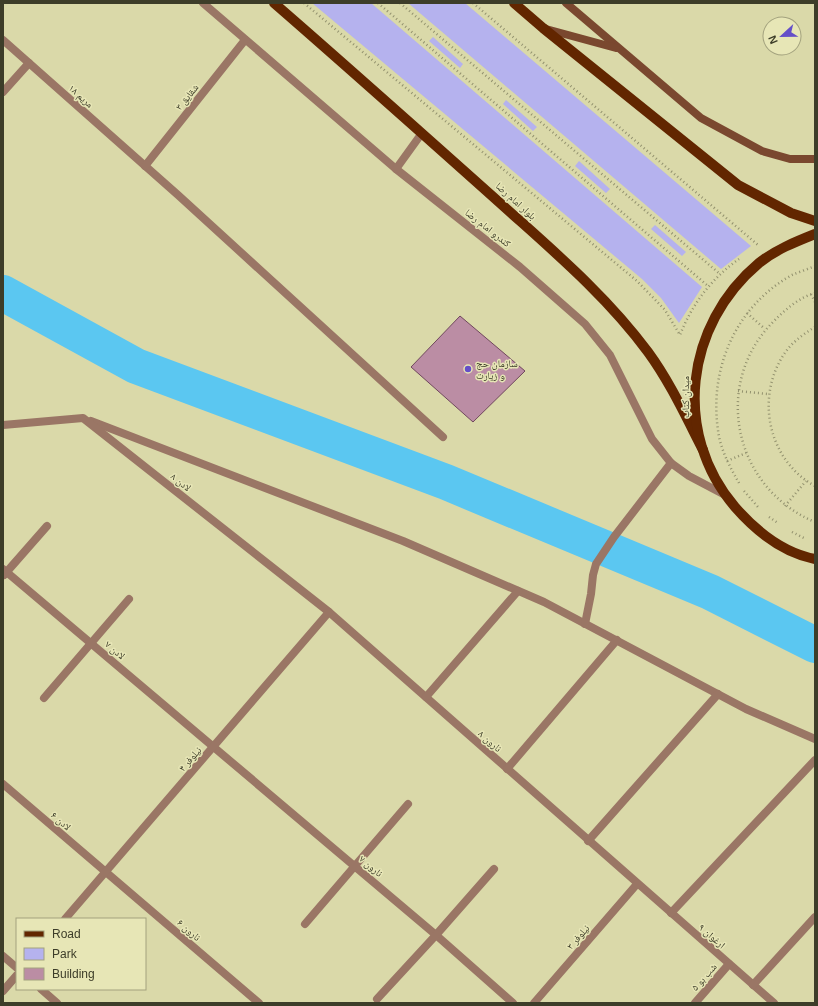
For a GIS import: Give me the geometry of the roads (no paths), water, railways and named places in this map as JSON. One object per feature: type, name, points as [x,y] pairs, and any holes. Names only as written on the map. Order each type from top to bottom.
[{"type":"main road","name":"بلوار امام رضا","points":[[274,3],[562,259],[618,316],[648,352],[668,382],[703,450]]},
{"type":"main road","points":[[514,3],[738,185],[792,213],[815,221]]},
{"type":"main road","points":[[566,3],[701,118],[762,152],[790,159],[815,159]]},
{"type":"main road","points":[[543,28],[618,48]]},
{"type":"main road","name":"میدان کتاب","points":[[815,234],[788,244],[759,263],[735,287],[715,315],[702,347],[695,381],[696,416],[703,450],[712,473],[725,495],[747,521],[774,542],[804,557],[815,560]]},
{"type":"street","name":"کندرو امام رضا","points":[[203,3],[396,169],[520,267],[585,324],[610,355],[652,438],[671,463],[689,476],[725,495]]},
{"type":"street","name":"مریم ۱۸","points":[[3,40],[145,166],[442,437]]},
{"type":"street","name":"شقایق ۳","points":[[145,166],[246,40]]},
{"type":"street","points":[[3,92],[29,63]]},
{"type":"street","points":[[396,169],[422,133]]},
{"type":"street","points":[[3,425],[83,418],[403,541],[544,602],[746,710],[815,739]]},
{"type":"street","name":"لادن ۸","points":[[83,418],[329,612]]},
{"type":"street","points":[[585,624],[596,564],[614,537],[671,463]]},
{"type":"street","points":[[4,572],[47,526]]},
{"type":"street","name":"لادن ۷","points":[[4,572],[91,643],[213,747]]},
{"type":"street","points":[[426,697],[518,591]]},
{"type":"street","points":[[44,698],[129,599]]},
{"type":"street","name":"نارون ۸","points":[[329,612],[637,884]]},
{"type":"street","name":"نیلوفر ۴","points":[[66,918],[329,612]]},
{"type":"street","points":[[507,769],[616,640]]},
{"type":"street","points":[[588,841],[718,694]]},
{"type":"street","name":"نارون ۷","points":[[213,747],[354,865],[513,1003]]},
{"type":"street","points":[[671,914],[815,760]]},
{"type":"street","name":"لادن ۶","points":[[3,784],[106,872]]},
{"type":"street","points":[[305,924],[354,865],[408,804]]},
{"type":"street","points":[[377,999],[494,869]]},
{"type":"street","name":"نارون ۶","points":[[106,872],[259,1003]]},
{"type":"street","name":"ارغوان ۹","points":[[637,884],[774,1003]]},
{"type":"street","name":"نیلوفر ۳","points":[[534,1003],[637,884]]},
{"type":"street","points":[[753,985],[815,917]]},
{"type":"street","points":[[3,956],[16,967]]},
{"type":"street","name":"شب بو ۵","points":[[695,1003],[729,964]]},
{"type":"street","points":[[3,991],[16,976]]},
{"type":"street","points":[[42,990],[57,1003]]},
{"type":"waterway","points":[[3,293],[136,366],[446,482],[710,592],[815,645]]},
{"type":"place","name":"سازمان حج و زیارت","points":[[468,369]]}]
